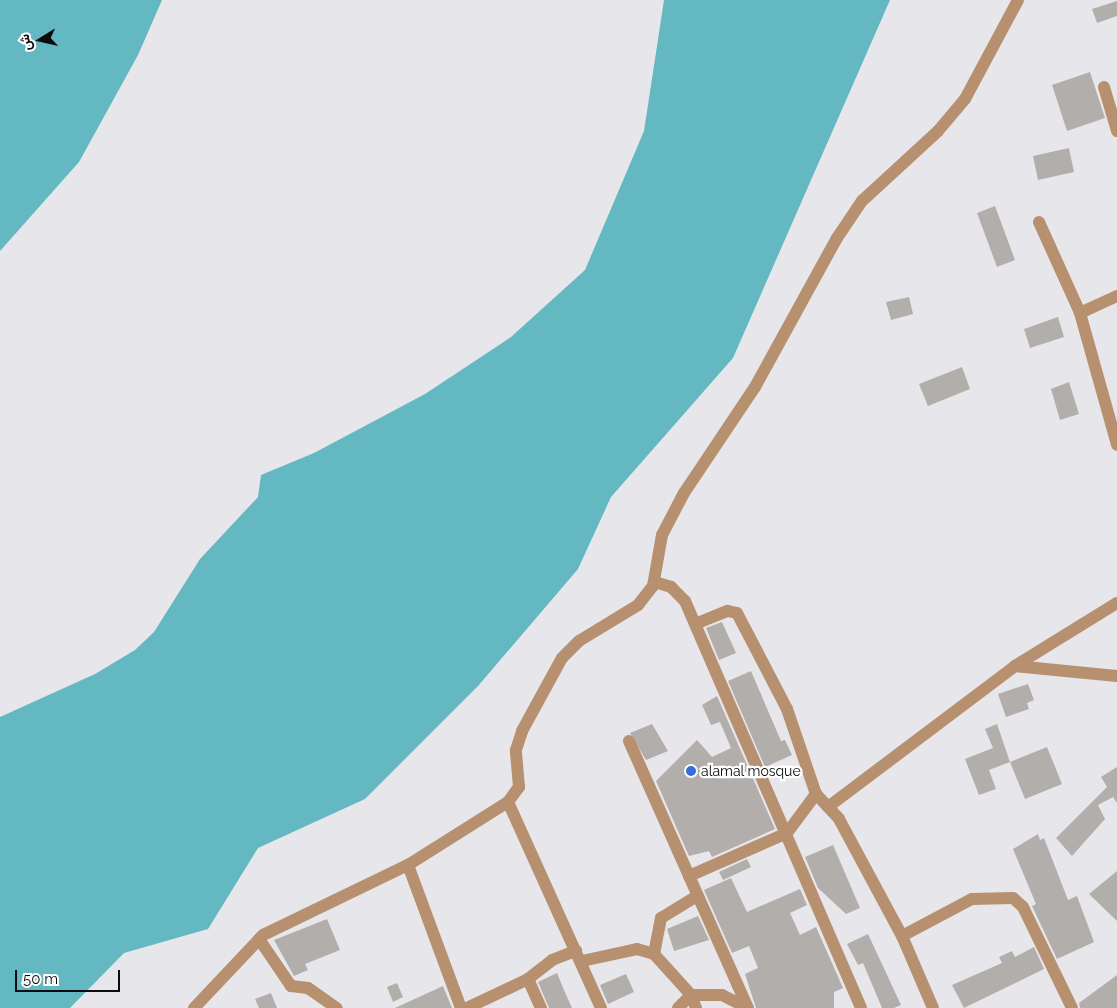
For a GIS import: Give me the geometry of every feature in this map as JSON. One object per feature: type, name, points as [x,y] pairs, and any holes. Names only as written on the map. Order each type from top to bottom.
[{"type":"street","points":[[194,1008],[259,939],[408,865],[508,802],[519,787],[516,750],[522,731],[562,658],[579,641],[638,604],[655,582],[662,535],[684,493],[756,387],[837,238],[862,201],[938,131],[965,99],[1018,0]]},
{"type":"street","points":[[1104,87],[1117,131]]},
{"type":"street","points":[[1038,222],[1080,313],[1117,445]]},
{"type":"street","points":[[1080,313],[1117,296]]},
{"type":"street","points":[[655,582],[671,588],[686,602],[861,1008]]},
{"type":"street","points":[[828,807],[1015,666],[1117,603]]},
{"type":"street","points":[[695,624],[728,611],[737,613],[787,709],[816,794],[839,819],[902,936],[934,1008]]},
{"type":"street","points":[[1015,666],[1117,676]]},
{"type":"street","points":[[629,740],[748,1008]]},
{"type":"street","points":[[689,876],[787,833],[816,794]]},
{"type":"street","points":[[508,802],[601,1008]]},
{"type":"street","points":[[408,865],[461,1008]]},
{"type":"street","points":[[654,954],[662,918],[697,896]]},
{"type":"street","points":[[902,936],[972,900],[1013,898],[1023,907],[1072,1008]]},
{"type":"street","points":[[259,939],[291,986],[308,988],[337,1008]]},
{"type":"street","points":[[467,1008],[528,979],[552,960],[636,949],[654,954],[691,995],[696,1008]]},
{"type":"street","points":[[528,979],[542,1008]]},
{"type":"street","points":[[678,1008],[691,995],[722,995],[748,1008]]},
{"type":"water","points":[[0,0],[162,0],[138,55],[79,162],[0,251]]},
{"type":"water","points":[[664,0],[890,0],[733,358],[611,497],[578,569],[478,686],[365,799],[258,848],[208,929],[124,953],[70,1008],[0,1008],[0,717],[95,674],[135,650],[154,632],[200,559],[258,497],[261,475],[314,453],[425,394],[511,337],[585,270],[644,131]]},
{"type":"building","points":[[1117,1],[1117,16],[1097,23],[1092,9]]},
{"type":"building","points":[[1090,72],[1105,118],[1067,131],[1052,85]]},
{"type":"building","points":[[1069,148],[1074,172],[1038,180],[1033,156]]},
{"type":"building","points":[[995,206],[1015,260],[997,267],[977,213]]},
{"type":"building","points":[[909,297],[913,314],[891,320],[886,302]]},
{"type":"building","points":[[1058,317],[1064,337],[1030,348],[1024,329]]},
{"type":"building","points":[[962,367],[970,389],[928,406],[919,384]]},
{"type":"building","points":[[1069,382],[1079,414],[1060,420],[1051,389]]},
{"type":"building","points":[[722,622],[736,653],[719,660],[706,628]]},
{"type":"building","points":[[751,671],[781,741],[785,740],[792,755],[765,767],[728,681]]},
{"type":"building","points":[[1028,684],[1034,700],[1027,703],[1029,709],[1006,717],[998,694]]},
{"type":"building","points":[[717,696],[775,829],[712,857],[709,851],[689,856],[656,781],[697,740],[712,757],[731,748],[720,722],[711,725],[702,705]]},
{"type":"building","points":[[652,724],[668,751],[646,760],[630,733]]},
{"type":"building","points":[[997,724],[1010,762],[989,770],[996,789],[979,795],[965,759],[993,748],[985,729]]},
{"type":"building","points":[[1047,747],[1062,784],[1025,799],[1010,762]]},
{"type":"building","points":[[1117,767],[1117,803],[1113,797],[1098,805],[1105,819],[1072,856],[1056,838],[1107,787],[1101,777]]},
{"type":"building","points":[[1038,834],[1040,840],[1044,838],[1068,900],[1077,896],[1094,942],[1057,959],[1032,906],[1036,904],[1013,849]]},
{"type":"building","points":[[833,845],[860,908],[846,914],[818,888],[805,857]]},
{"type":"building","points":[[747,859],[751,867],[723,880],[719,872]]},
{"type":"building","points":[[1117,871],[1117,921],[1089,894]]},
{"type":"building","points":[[731,878],[747,912],[800,889],[807,905],[790,913],[800,935],[816,927],[843,988],[834,992],[834,1008],[756,1008],[745,974],[758,968],[749,946],[732,953],[704,890]]},
{"type":"building","points":[[698,916],[709,940],[674,951],[667,929]]},
{"type":"building","points":[[327,919],[340,950],[305,964],[308,970],[294,976],[274,940]]},
{"type":"building","points":[[868,934],[901,1005],[894,1008],[882,1008],[863,963],[858,965],[847,944]]},
{"type":"building","points":[[1034,947],[1044,969],[964,1008],[952,985],[1002,963],[999,957],[1012,951],[1015,957]]},
{"type":"building","points":[[557,973],[572,1008],[549,1008],[538,982]]},
{"type":"building","points":[[626,974],[634,992],[608,1004],[600,985]]},
{"type":"building","points":[[1117,975],[1117,1008],[1080,1008],[1079,1003]]},
{"type":"building","points":[[397,983],[403,997],[393,1002],[387,987]]},
{"type":"building","points":[[443,986],[452,1008],[395,1008]]},
{"type":"building","points":[[271,993],[277,1008],[259,1008],[255,999]]},
{"type":"place","name":"alamal mosque","points":[[691,771]]}]
